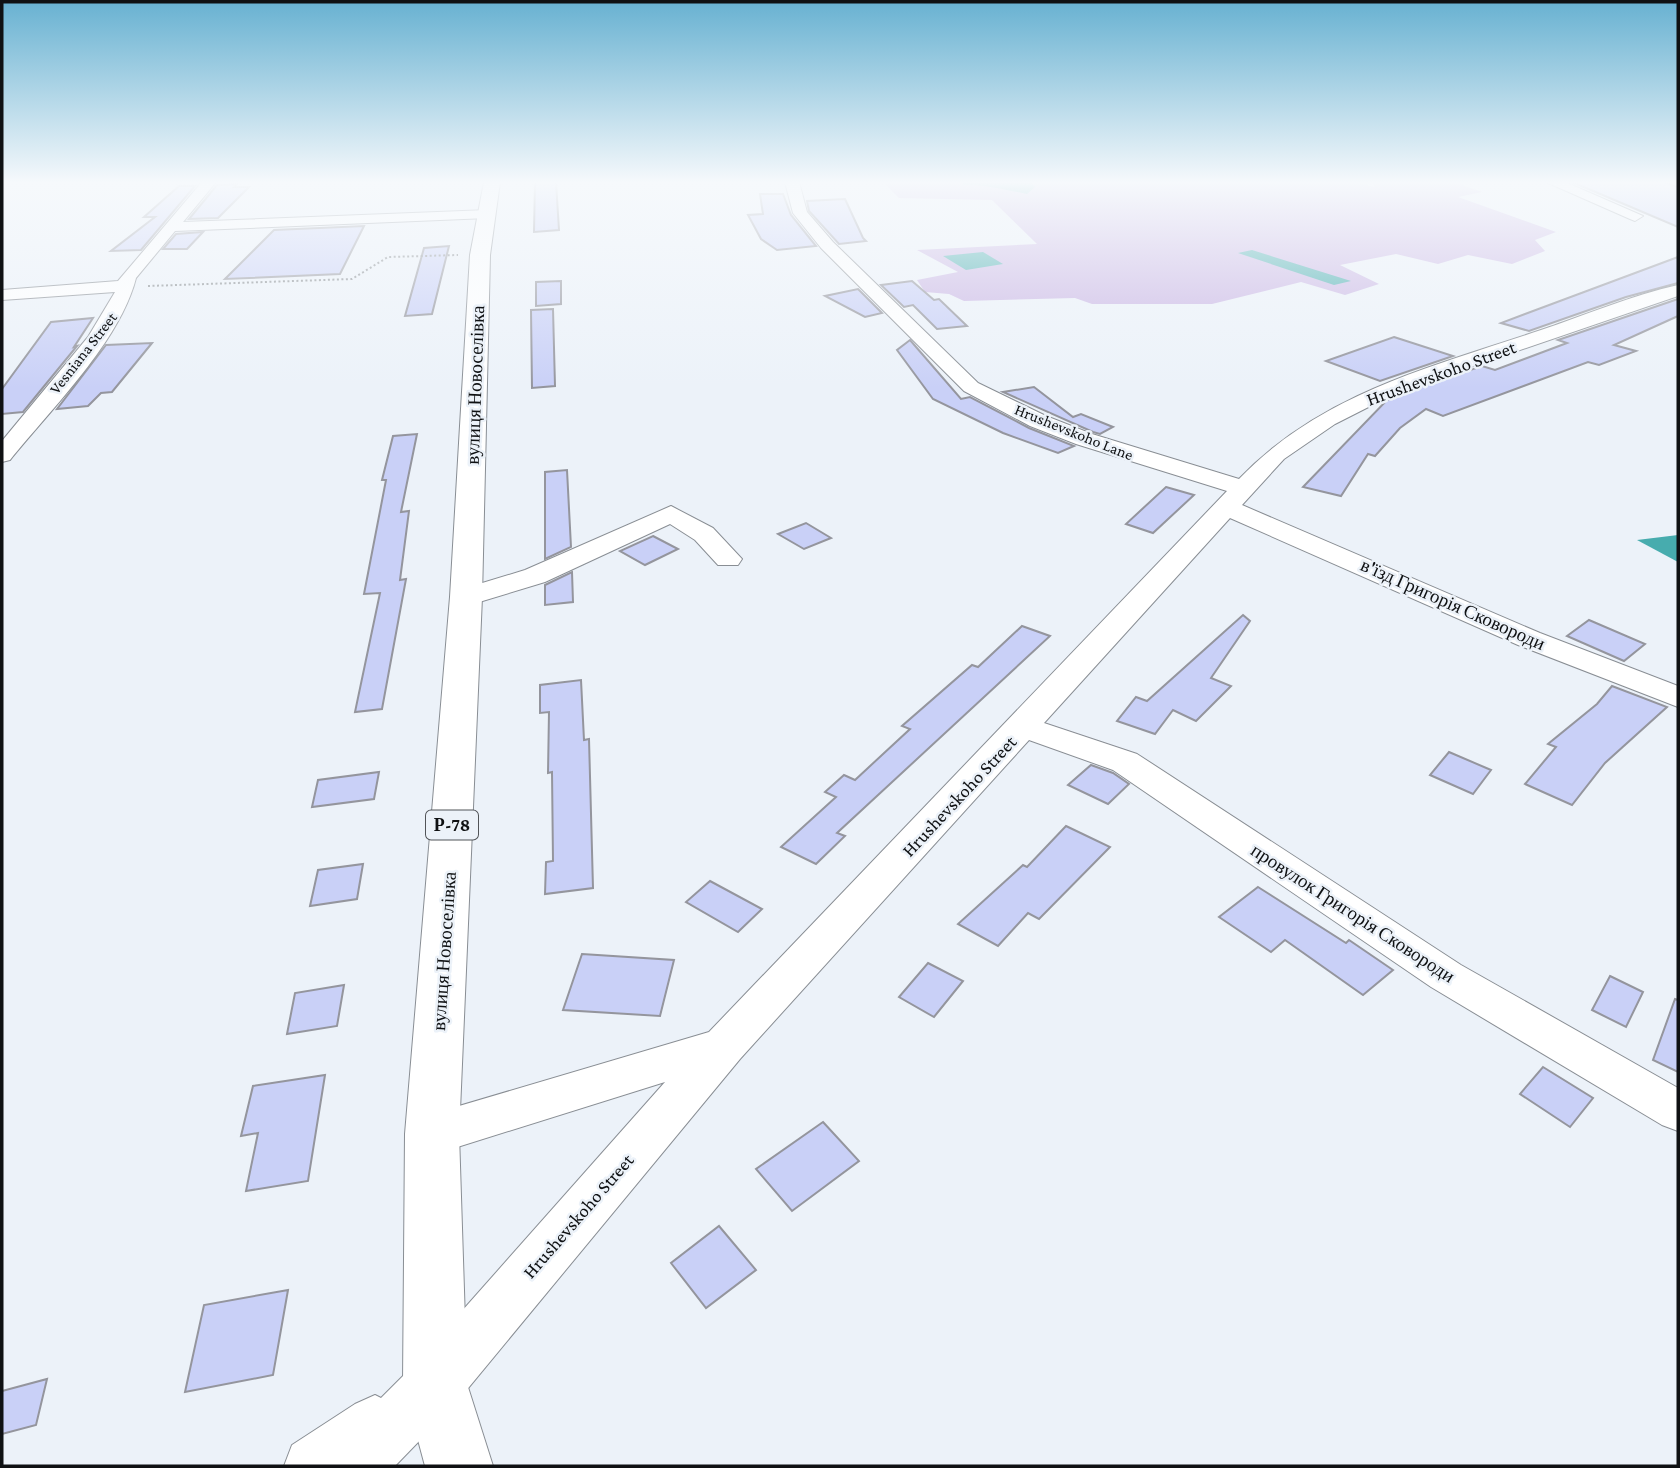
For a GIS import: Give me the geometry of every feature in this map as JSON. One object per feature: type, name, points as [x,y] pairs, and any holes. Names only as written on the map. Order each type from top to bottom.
[{"type":"main road","name":"вулиця Новоселівка","points":[[459,1466],[435,1384],[432,1134],[466,597],[481,251]]},
{"type":"street","name":"Vesniana Street","points":[[2,455],[114,317],[128,286],[128,277],[150,251]]},
{"type":"street","name":"Hrushevskoho Lane","points":[[833,251],[971,387],[1038,421],[1181,471],[1236,498]]},
{"type":"street","points":[[2,295],[128,286]]},
{"type":"street","name":"Hrushevskoho Street","points":[[354,1466],[435,1384],[724,1046],[1276,454],[1327,419],[1393,387],[1678,290]]},
{"type":"street","name":"в'їзд Григорія Сковороди","points":[[1236,498],[1529,639],[1678,697]]},
{"type":"street","points":[[466,597],[536,576],[671,514],[704,534],[728,559]]},
{"type":"street","name":"провулок Григорія Сковороди","points":[[1023,727],[1125,762],[1446,976],[1678,1111]]},
{"type":"street","points":[[432,1134],[724,1046]]},
{"type":"street","points":[[313,1466],[435,1384]]},
{"type":"path","points":[[128,286],[352,279],[388,257],[480,255]]},
{"type":"shaded area","points":[[918,251],[1545,251],[1512,264],[1468,255],[1438,264],[1396,254],[1340,265],[1379,284],[1345,295],[1301,282],[1212,304],[1092,304],[1075,298],[964,301],[949,294],[925,292],[917,280],[958,272]]},
{"type":"water","points":[[1254,251],[1351,281],[1334,285],[1238,253]]},
{"type":"water","points":[[983,252],[1003,264],[966,270],[943,256]]},
{"type":"water","points":[[1678,535],[1678,562],[1637,540]]},
{"type":"building","points":[[253,251],[352,251],[340,274],[225,279]]},
{"type":"building","points":[[423,251],[448,251],[432,314],[405,316]]},
{"type":"building","points":[[1678,257],[1678,283],[1626,297],[1529,331],[1501,323]]},
{"type":"building","points":[[561,281],[561,304],[536,306],[536,282]]},
{"type":"building","points":[[912,281],[934,300],[939,299],[967,326],[937,329],[913,305],[904,307],[881,285]]},
{"type":"building","points":[[858,289],[882,313],[865,317],[825,296]]},
{"type":"building","points":[[1678,299],[1678,316],[1614,345],[1636,351],[1599,365],[1588,362],[1443,416],[1426,409],[1400,428],[1375,456],[1368,454],[1341,496],[1303,487],[1387,400],[1482,366],[1495,370],[1567,343],[1558,340]]},
{"type":"building","points":[[553,309],[555,386],[532,388],[531,310]]},
{"type":"building","points":[[93,318],[74,347],[77,346],[23,412],[2,414],[2,389],[51,322]]},
{"type":"building","points":[[1394,337],[1453,356],[1380,381],[1326,361]]},
{"type":"building","points":[[910,340],[961,399],[970,397],[1029,428],[1074,446],[1058,453],[1003,433],[933,399],[897,350]]},
{"type":"building","points":[[152,343],[112,392],[101,393],[88,406],[57,409],[106,345]]},
{"type":"building","points":[[1034,387],[1073,417],[1081,414],[1113,427],[1100,434],[1093,432],[1003,392]]},
{"type":"building","points":[[417,434],[401,512],[409,511],[400,580],[406,579],[382,709],[355,712],[380,593],[364,594],[386,480],[382,480],[393,436]]},
{"type":"building","points":[[567,470],[571,547],[545,559],[545,472]]},
{"type":"building","points":[[1166,487],[1194,495],[1153,533],[1126,524]]},
{"type":"building","points":[[806,523],[831,538],[804,549],[778,534]]},
{"type":"building","points":[[653,536],[678,549],[645,565],[620,551]]},
{"type":"building","points":[[572,572],[573,602],[545,605],[545,585]]},
{"type":"building","points":[[1243,615],[1250,621],[1211,678],[1231,686],[1196,721],[1173,710],[1155,734],[1117,721],[1136,697],[1147,701]]},
{"type":"building","points":[[1589,620],[1645,644],[1624,661],[1567,636]]},
{"type":"building","points":[[1022,626],[1050,636],[837,833],[845,836],[816,864],[781,847],[836,797],[825,792],[844,775],[855,780],[910,729],[902,726],[972,665],[978,667]]},
{"type":"building","points":[[581,680],[584,740],[589,739],[593,888],[545,894],[546,862],[553,861],[552,772],[548,773],[549,712],[540,713],[540,685]]},
{"type":"building","points":[[1612,686],[1667,707],[1605,763],[1572,805],[1525,784],[1556,747],[1548,744],[1597,704]]},
{"type":"building","points":[[1449,752],[1491,770],[1473,794],[1430,775]]},
{"type":"building","points":[[1091,765],[1113,773],[1129,784],[1108,804],[1068,785]]},
{"type":"building","points":[[379,772],[374,799],[312,807],[318,780]]},
{"type":"building","points":[[1066,826],[1110,847],[1039,919],[1028,913],[998,946],[958,924],[1023,865],[1027,867]]},
{"type":"building","points":[[363,864],[357,899],[310,906],[318,870]]},
{"type":"building","points":[[710,881],[762,909],[738,932],[686,902]]},
{"type":"building","points":[[1258,887],[1346,943],[1349,940],[1393,970],[1363,995],[1285,940],[1271,952],[1219,917]]},
{"type":"building","points":[[582,954],[674,960],[660,1016],[563,1010]]},
{"type":"building","points":[[928,963],[963,981],[934,1017],[899,997]]},
{"type":"building","points":[[1610,976],[1643,992],[1626,1027],[1592,1010]]},
{"type":"building","points":[[344,985],[337,1026],[287,1034],[295,993]]},
{"type":"building","points":[[1675,999],[1678,1000],[1678,1072],[1653,1060]]},
{"type":"building","points":[[1543,1067],[1593,1098],[1570,1127],[1520,1094]]},
{"type":"building","points":[[325,1075],[308,1181],[246,1191],[258,1133],[241,1136],[253,1086]]},
{"type":"building","points":[[823,1122],[859,1161],[792,1211],[756,1169]]},
{"type":"building","points":[[719,1226],[756,1270],[706,1308],[671,1263]]},
{"type":"building","points":[[288,1290],[273,1375],[185,1392],[204,1305]]},
{"type":"building","points":[[47,1379],[36,1425],[2,1434],[2,1391]]}]
